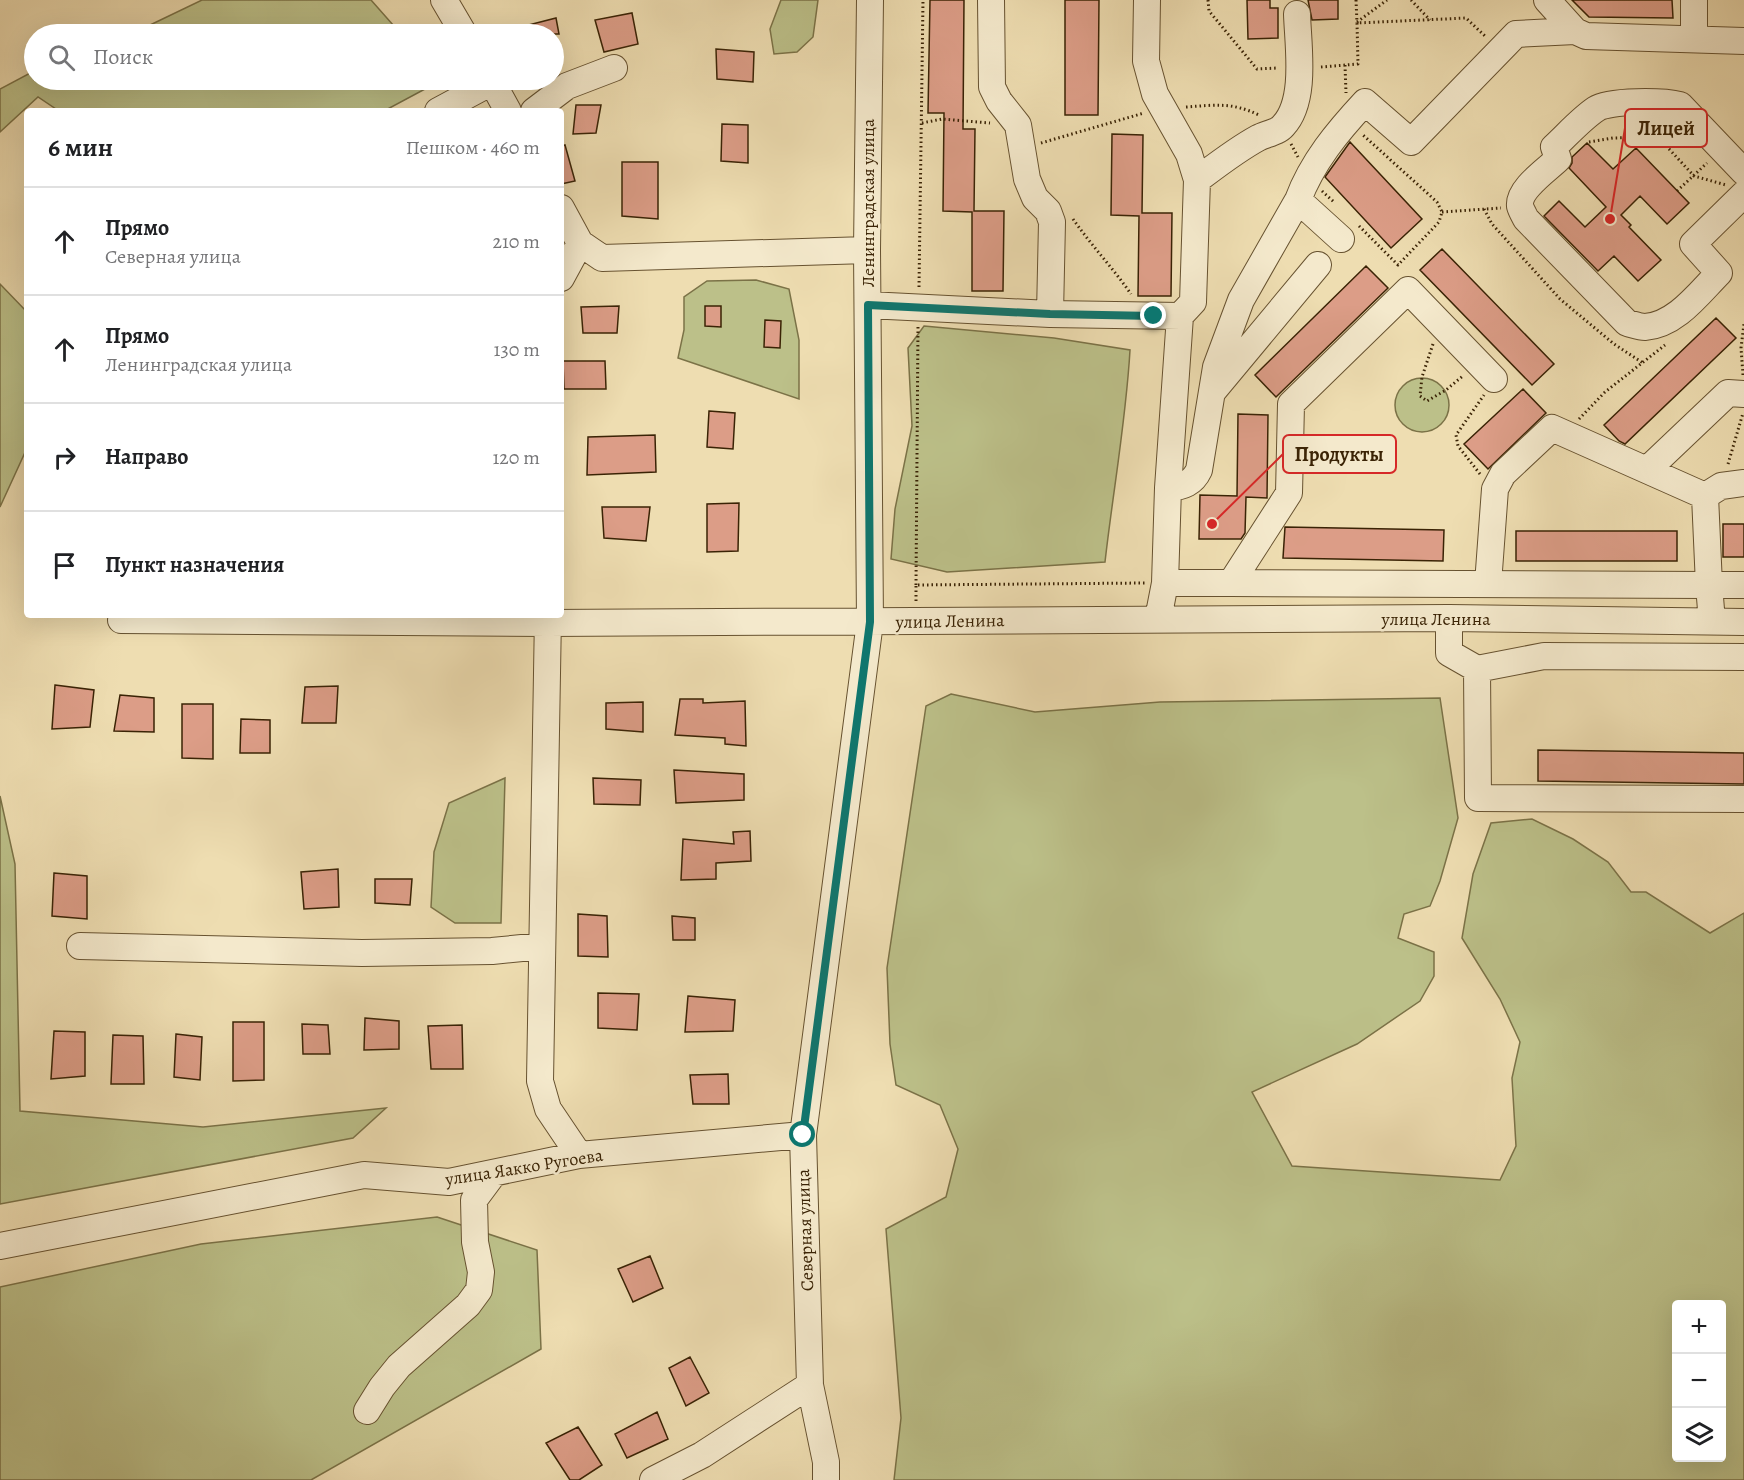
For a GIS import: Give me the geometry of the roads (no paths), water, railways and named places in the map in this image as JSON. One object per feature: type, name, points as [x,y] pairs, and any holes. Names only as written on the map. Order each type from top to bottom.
[{"type":"street","points":[[444,0],[458,24]]},
{"type":"street","name":"Ленинградская улица","points":[[870,0],[867,250],[870,622]]},
{"type":"street","points":[[991,0],[992,87],[999,101],[1018,125],[1027,179],[1035,198],[1048,211],[1052,222],[1050,314]]},
{"type":"street","points":[[1147,0],[1146,61],[1155,94],[1188,154],[1197,180],[1193,302],[1180,316],[1168,488],[1165,583],[1158,619]]},
{"type":"street","points":[[1547,0],[1575,31],[1586,36],[1744,41]]},
{"type":"street","points":[[1694,0],[1694,39]]},
{"type":"street","points":[[1197,180],[1227,157],[1283,127],[1298,100],[1300,68],[1297,14]]},
{"type":"street","points":[[1168,488],[1182,487],[1195,479],[1199,470],[1216,367],[1241,300],[1298,200],[1307,176],[1347,120],[1365,102],[1411,142],[1516,34],[1575,31]]},
{"type":"street","points":[[564,88],[614,68]]},
{"type":"street","points":[[443,108],[475,90]]},
{"type":"street","points":[[496,90],[506,108]]},
{"type":"street","points":[[538,108],[562,90]]},
{"type":"street","points":[[1625,103],[1680,105],[1721,149],[1741,184],[1693,244],[1719,273],[1667,322],[1644,327],[1627,323],[1526,219],[1520,207],[1521,197],[1530,184],[1558,159],[1554,147],[1598,107],[1625,103]]},
{"type":"street","points":[[1298,200],[1348,231]]},
{"type":"street","points":[[564,214],[580,243],[602,258],[867,250]]},
{"type":"street","points":[[564,272],[580,243]]},
{"type":"street","points":[[1212,393],[1318,265]]},
{"type":"street","points":[[1231,583],[1289,493],[1291,404],[1408,290],[1487,371]]},
{"type":"street","points":[[868,305],[1050,314],[1180,316]]},
{"type":"street","points":[[1648,469],[1728,393],[1744,394]]},
{"type":"street","points":[[1488,584],[1495,489],[1503,474],[1552,428],[1648,469],[1724,488],[1709,585],[1712,622]]},
{"type":"street","points":[[1165,583],[1744,585]]},
{"type":"street","points":[[1449,618],[1449,653],[1477,669],[1544,656],[1744,657]]},
{"type":"street","name":"улица Ленина","points":[[121,620],[548,619],[915,622],[1449,618],[1744,622]]},
{"type":"street","points":[[548,619],[540,1081],[548,1108],[579,1155]]},
{"type":"street","points":[[1544,656],[1546,620]]},
{"type":"street","name":"Северная улица","points":[[826,1480],[826,1462],[810,1385],[803,1135],[870,622]]},
{"type":"street","points":[[1477,669],[1478,798],[1744,799]]},
{"type":"street","points":[[80,946],[362,953],[492,951],[542,946]]},
{"type":"street","name":"улица Яакко Ругоева","points":[[0,1246],[364,1175],[449,1182],[579,1155],[803,1135]]},
{"type":"street","points":[[367,1411],[382,1386],[399,1366],[468,1305],[479,1290],[481,1272],[475,1242],[474,1200],[495,1173]]},
{"type":"street","points":[[653,1480],[702,1455],[810,1385]]},
{"type":"place","name":"Лицей","points":[[1610,219]]},
{"type":"place","name":"Продукты","points":[[1212,524]]}]
